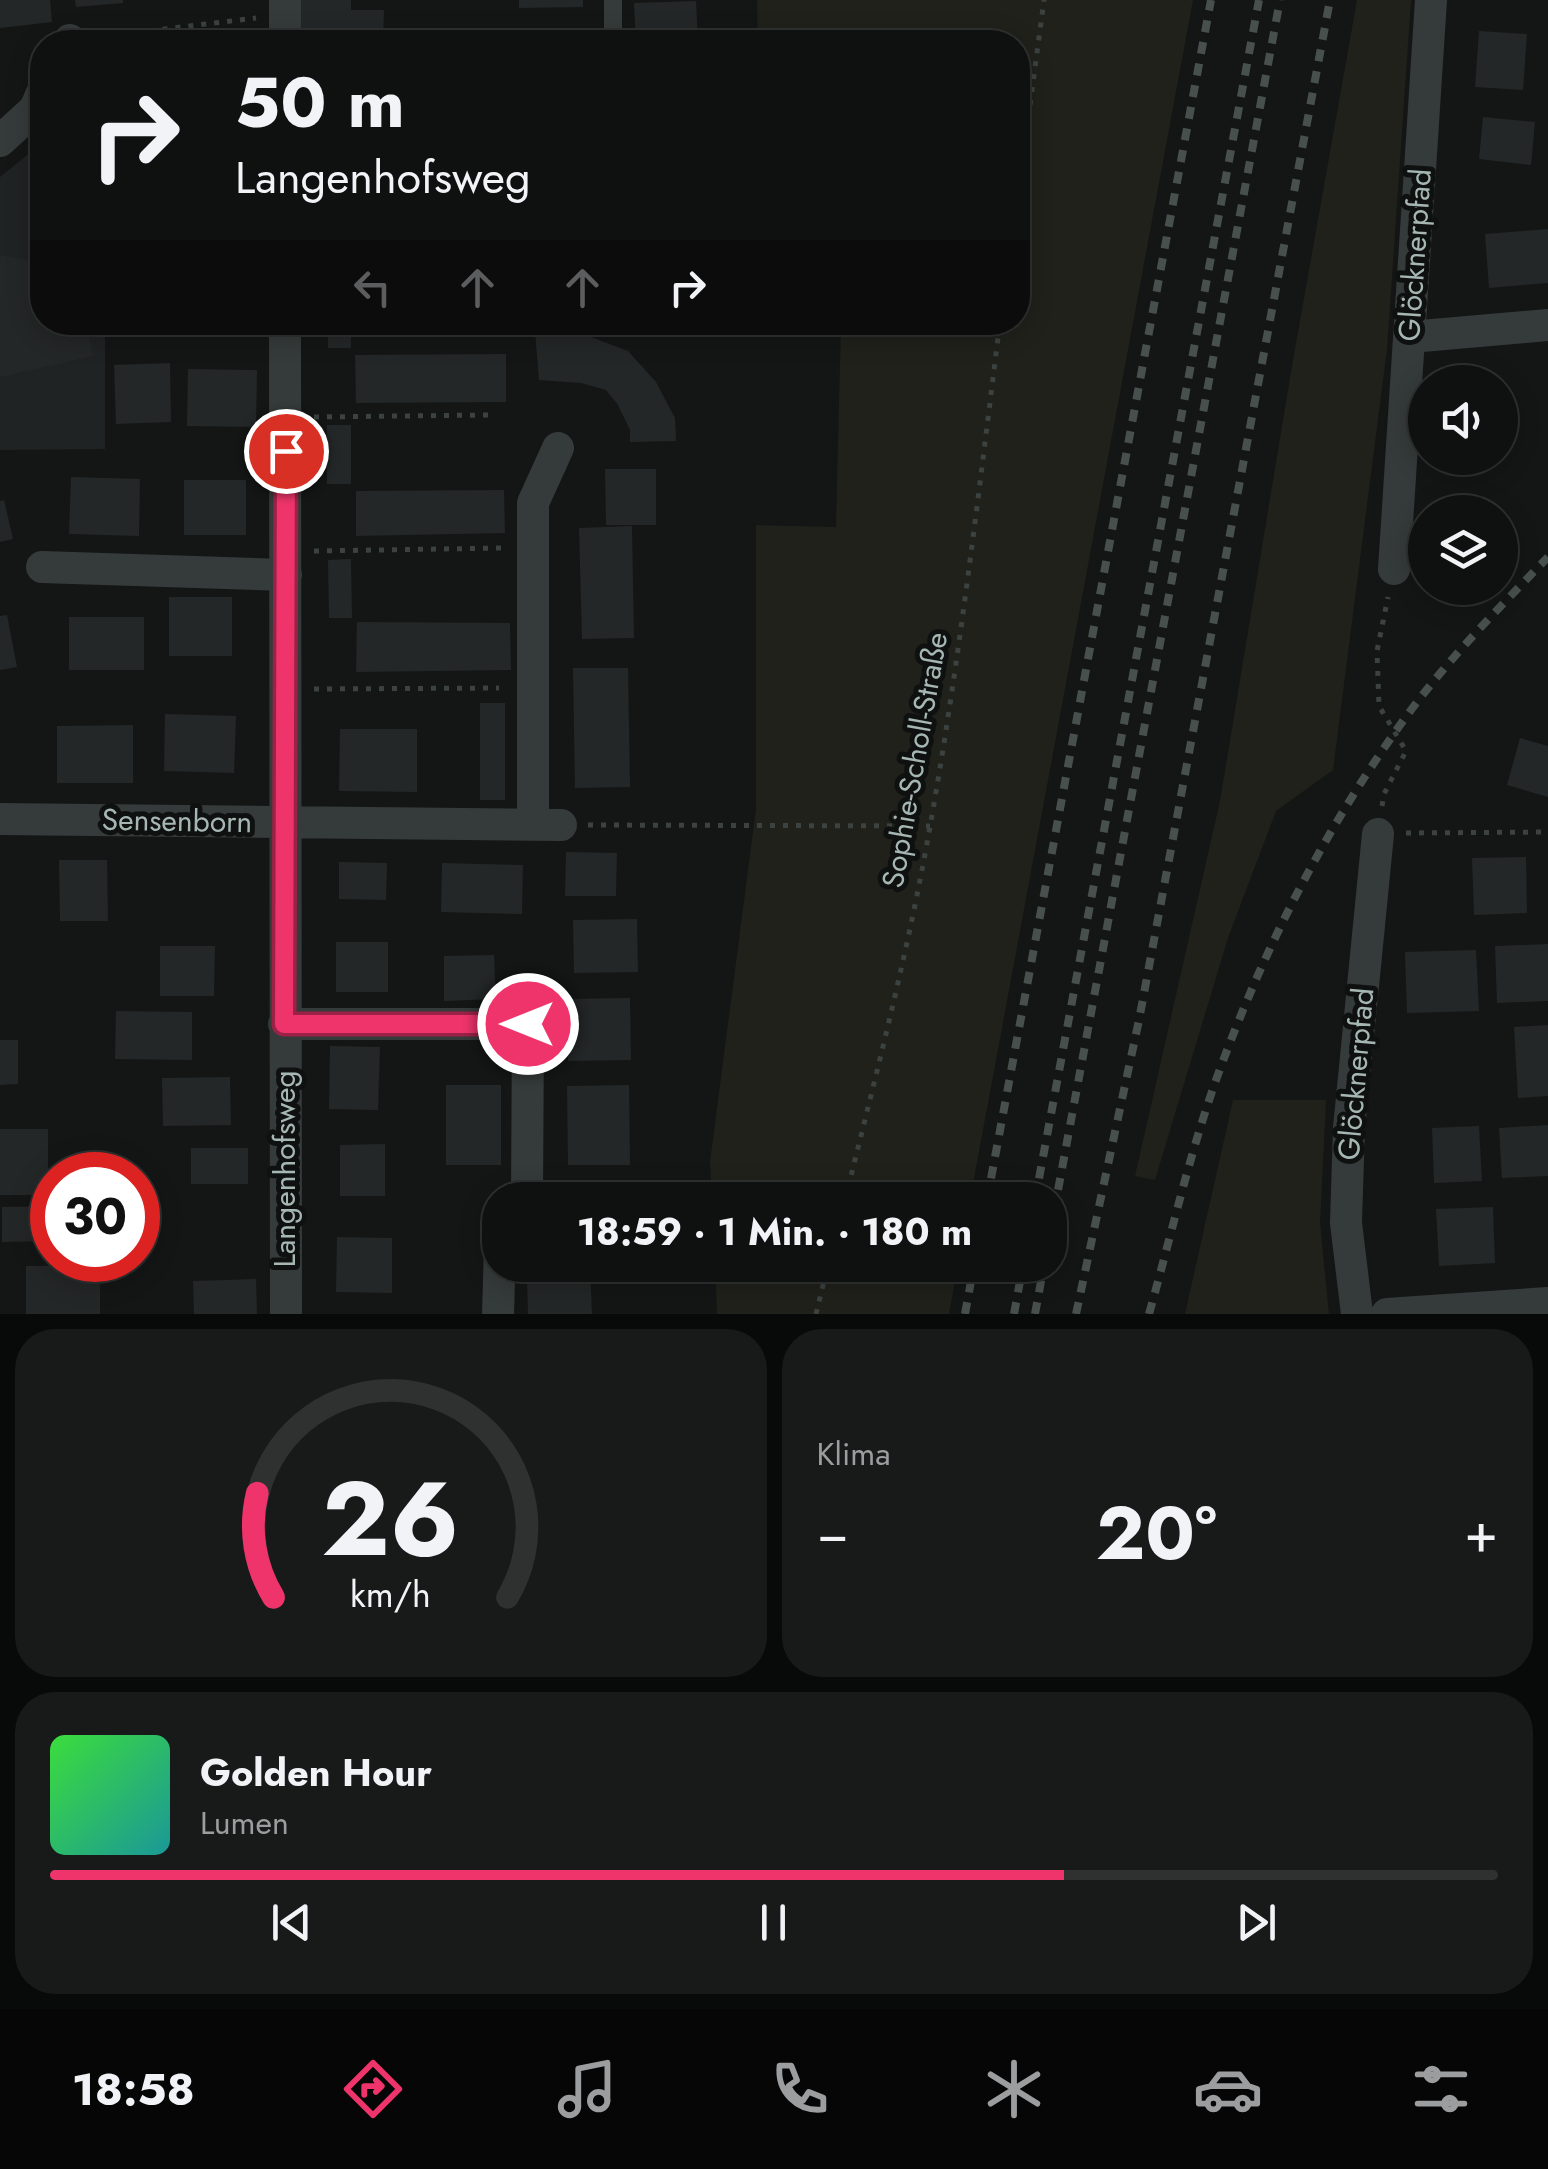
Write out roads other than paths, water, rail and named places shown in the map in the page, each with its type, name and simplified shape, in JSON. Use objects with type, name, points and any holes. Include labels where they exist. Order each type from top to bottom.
[{"type":"street","name":"Glöcknerpfad","points":[[1394,569],[1431,0]]},
{"type":"street","points":[[0,141],[30,112]]},
{"type":"street","points":[[1410,337],[1548,325]]},
{"type":"street","name":"Langenhofsweg","points":[[286,335],[286,1314]]},
{"type":"street","name":"Sensenborn","points":[[0,818],[547,824],[533,502],[558,448]]},
{"type":"street","points":[[42,567],[286,563]]},
{"type":"street","name":"Glöcknerpfad","points":[[1357,1314],[1346,1222],[1349,1128],[1378,834]]},
{"type":"street","points":[[284,1024],[528,1024],[527,1182]]},
{"type":"street","points":[[498,1314],[499,1282]]},
{"type":"street","points":[[1387,1314],[1548,1303]]},
{"type":"lane","points":[[613,0],[613,30]]},
{"type":"railway","points":[[990,1182],[1211,0]]},
{"type":"railway","points":[[1038,1182],[1259,0]]},
{"type":"railway","points":[[1060,1182],[1280,0]]},
{"type":"railway","points":[[1076,1314],[1139,1020],[1330,0]]},
{"type":"railway","points":[[1149,1314],[1216,1080],[1255,982],[1300,888],[1352,797],[1411,710],[1460,650],[1548,557]]},
{"type":"railway","points":[[965,1314],[971,1282]]},
{"type":"railway","points":[[1014,1314],[1020,1282]]},
{"type":"railway","points":[[1035,1314],[1041,1282]]}]
